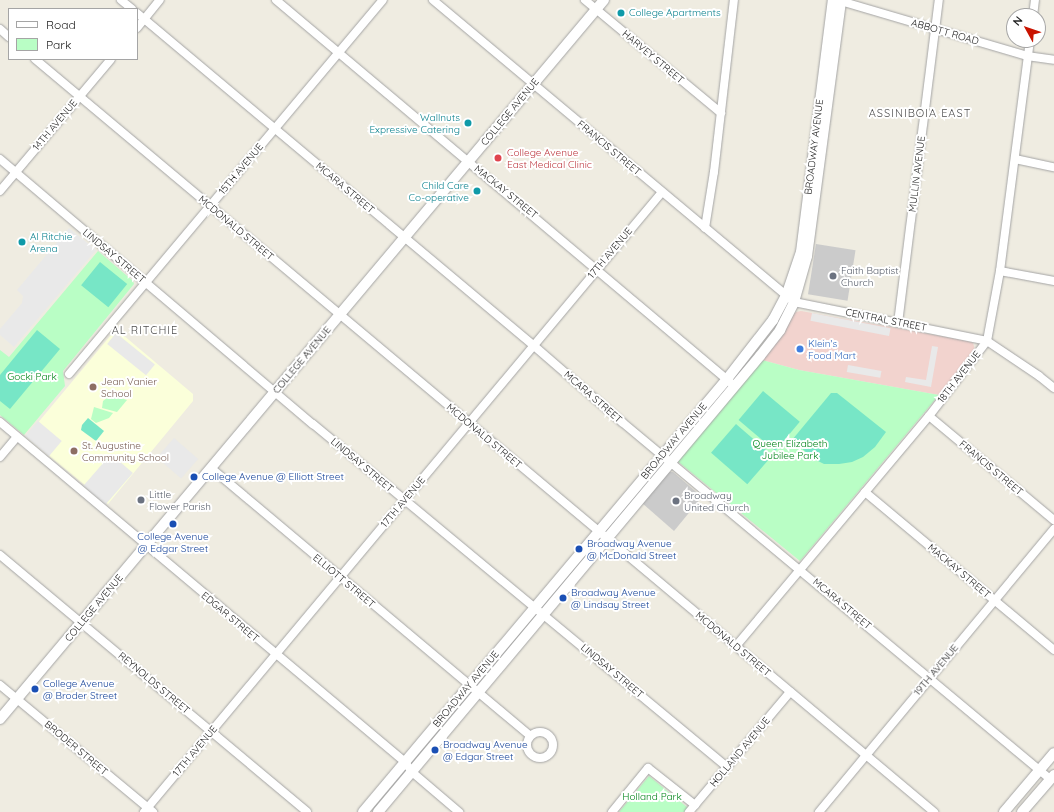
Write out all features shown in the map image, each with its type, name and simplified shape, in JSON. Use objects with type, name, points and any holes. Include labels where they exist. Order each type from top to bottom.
[{"type":"street","points":[[121,0],[131,8]]},
{"type":"street","points":[[138,27],[160,0]]},
{"type":"street","name":"MACKAY STREET","points":[[276,0],[468,162],[598,269],[735,386]]},
{"type":"street","name":"15TH AVENUE","points":[[68,374],[383,0]]},
{"type":"street","name":"FRANCIS STREET","points":[[433,0],[786,296]]},
{"type":"street","name":"HARVEY STREET","points":[[585,0],[721,113]]},
{"type":"street","name":"COLLEGE AVENUE","points":[[0,719],[604,0]]},
{"type":"street","points":[[705,228],[721,113],[734,0]]},
{"type":"street","name":"ABBOTT ROAD","points":[[838,0],[1027,56],[1054,60]]},
{"type":"street","name":"BROADWAY AVENUE","points":[[363,812],[726,379],[773,320],[786,296],[800,252],[838,0]]},
{"type":"street","name":"BROADWAY AVENUE","points":[[378,812],[608,539],[780,330],[794,302],[808,256],[838,0]]},
{"type":"street","name":"MULLIN AVENUE","points":[[898,323],[939,0]]},
{"type":"street","name":"MCARA STREET","points":[[138,14],[405,237],[671,463],[1040,770],[1052,777]]},
{"type":"street","points":[[0,29],[8,36]]},
{"type":"street","name":"18TH AVENUE","points":[[736,646],[929,416],[987,341],[1000,270],[1028,48]]},
{"type":"street","name":"MCDONALD STREET","points":[[36,60],[934,812]]},
{"type":"street","name":"14TH AVENUE","points":[[0,191],[110,60]]},
{"type":"street","name":"LINDSAY STREET","points":[[0,159],[404,500],[727,767]]},
{"type":"street","points":[[1015,159],[1054,167]]},
{"type":"street","name":"17TH AVENUE","points":[[148,810],[211,731],[662,192]]},
{"type":"street","points":[[1000,270],[1054,281]]},
{"type":"street","name":"CENTRAL STREET","points":[[786,296],[794,302],[987,341]]},
{"type":"street","points":[[987,341],[1039,376],[1054,388]]},
{"type":"street","name":"FRANCIS STREET","points":[[929,416],[1054,520]]},
{"type":"street","name":"EDGAR STREET","points":[[0,422],[404,762],[412,772],[459,812]]},
{"type":"street","points":[[0,457],[17,437]]},
{"type":"street","name":"ELLIOTT STREET","points":[[211,468],[530,736]]},
{"type":"street","name":"MACKAY STREET","points":[[865,492],[1054,650]]},
{"type":"street","name":"19TH AVENUE","points":[[819,812],[1054,529]]},
{"type":"street","name":"REYNOLDS STREET","points":[[0,555],[307,812]]},
{"type":"street","name":"BRODER STREET","points":[[0,685],[148,810]]},
{"type":"street","name":"HOLLAND AVENUE","points":[[692,809],[790,692]]},
{"type":"street","points":[[1004,812],[1054,753]]},
{"type":"street","points":[[612,812],[648,768],[692,809]]},
{"type":"street","points":[[1022,812],[1052,777]]},
{"type":"shaded area","points":[[69,228],[96,250],[14,347],[0,335],[0,329],[22,303],[23,296],[17,290]]},
{"type":"shaded area","name":"Faith Baptist Church","points":[[816,244],[856,250],[848,301],[808,294]]},
{"type":"shaded area","points":[[801,311],[968,341],[973,343],[975,350],[939,395],[799,370],[762,360],[791,316],[796,312]]},
{"type":"shaded area","points":[[812,313],[891,328],[889,336],[810,321]]},
{"type":"shaded area","points":[[116,329],[193,394],[193,401],[108,504],[26,437]]},
{"type":"shaded area","points":[[116,333],[155,364],[146,375],[107,344]]},
{"type":"shaded area","points":[[932,346],[938,347],[931,387],[905,382],[906,377],[926,380]]},
{"type":"shaded area","points":[[848,365],[881,371],[880,378],[847,372]]},
{"type":"shaded area","points":[[38,421],[62,441],[49,456],[25,436]]},
{"type":"shaded area","points":[[174,438],[198,459],[181,479],[157,458]]},
{"type":"shaded area","points":[[111,454],[133,473],[105,505],[83,486]]},
{"type":"shaded area","points":[[669,472],[673,472],[702,497],[674,531],[642,503]]},
{"type":"green space","name":"Gocki Park","points":[[98,251],[133,281],[134,284],[63,371],[65,386],[24,435],[0,415],[0,350],[9,357]]},
{"type":"green space","points":[[100,262],[127,284],[108,307],[81,285]]},
{"type":"green space","points":[[37,330],[60,349],[10,409],[0,401],[0,375]]},
{"type":"green space","name":"Queen Elizabeth Jubilee Park","points":[[762,360],[799,370],[939,395],[800,561],[676,460]]},
{"type":"green space","points":[[763,391],[800,422],[775,451],[739,420]]},
{"type":"green space","points":[[831,393],[837,393],[886,432],[875,447],[863,457],[852,462],[824,464],[814,459],[792,440]]},
{"type":"green space","points":[[111,395],[127,400],[117,412],[102,408],[103,401]]},
{"type":"green space","points":[[94,407],[113,413],[109,418],[96,423],[91,419]]},
{"type":"green space","points":[[88,418],[104,431],[96,441],[81,430],[82,425]]},
{"type":"green space","points":[[736,424],[772,455],[747,484],[711,453]]},
{"type":"green space","name":"Holland Park","points":[[649,776],[688,808],[684,812],[619,812]]},
{"type":"place","name":"College Apartments","points":[[621,13]]},
{"type":"place","name":"Wallnuts Expressive Catering","points":[[468,123]]},
{"type":"place","name":"College Avenue East Medical Clinic","points":[[498,158]]},
{"type":"place","name":"Child Care Co-operative","points":[[477,191]]},
{"type":"place","name":"Al Ritchie Arena","points":[[22,242]]},
{"type":"place","name":"Faith Baptist Church","points":[[833,276]]},
{"type":"place","name":"Klein's Food Mart","points":[[800,349]]},
{"type":"place","name":"Jean Vanier School","points":[[93,387]]},
{"type":"place","name":"St. Augustine Community School","points":[[74,451]]},
{"type":"place","name":"College Avenue @ Elliott Street","points":[[194,477]]},
{"type":"place","name":"Little Flower Parish","points":[[141,500]]},
{"type":"place","name":"Broadway United Church","points":[[676,501]]},
{"type":"place","name":"College Avenue @ Edgar Street","points":[[173,524]]},
{"type":"place","name":"Broadway Avenue @ McDonald Street","points":[[579,549]]},
{"type":"place","name":"Broadway Avenue @ Lindsay Street","points":[[563,598]]},
{"type":"place","name":"College Avenue @ Broder Street","points":[[35,689]]},
{"type":"place","name":"Broadway Avenue @ Edgar Street","points":[[435,750]]},
{"type":"district","name":"ASSINIBOIA EAST","points":[[920,113]]},
{"type":"district","name":"AL RITCHIE","points":[[145,330]]}]
